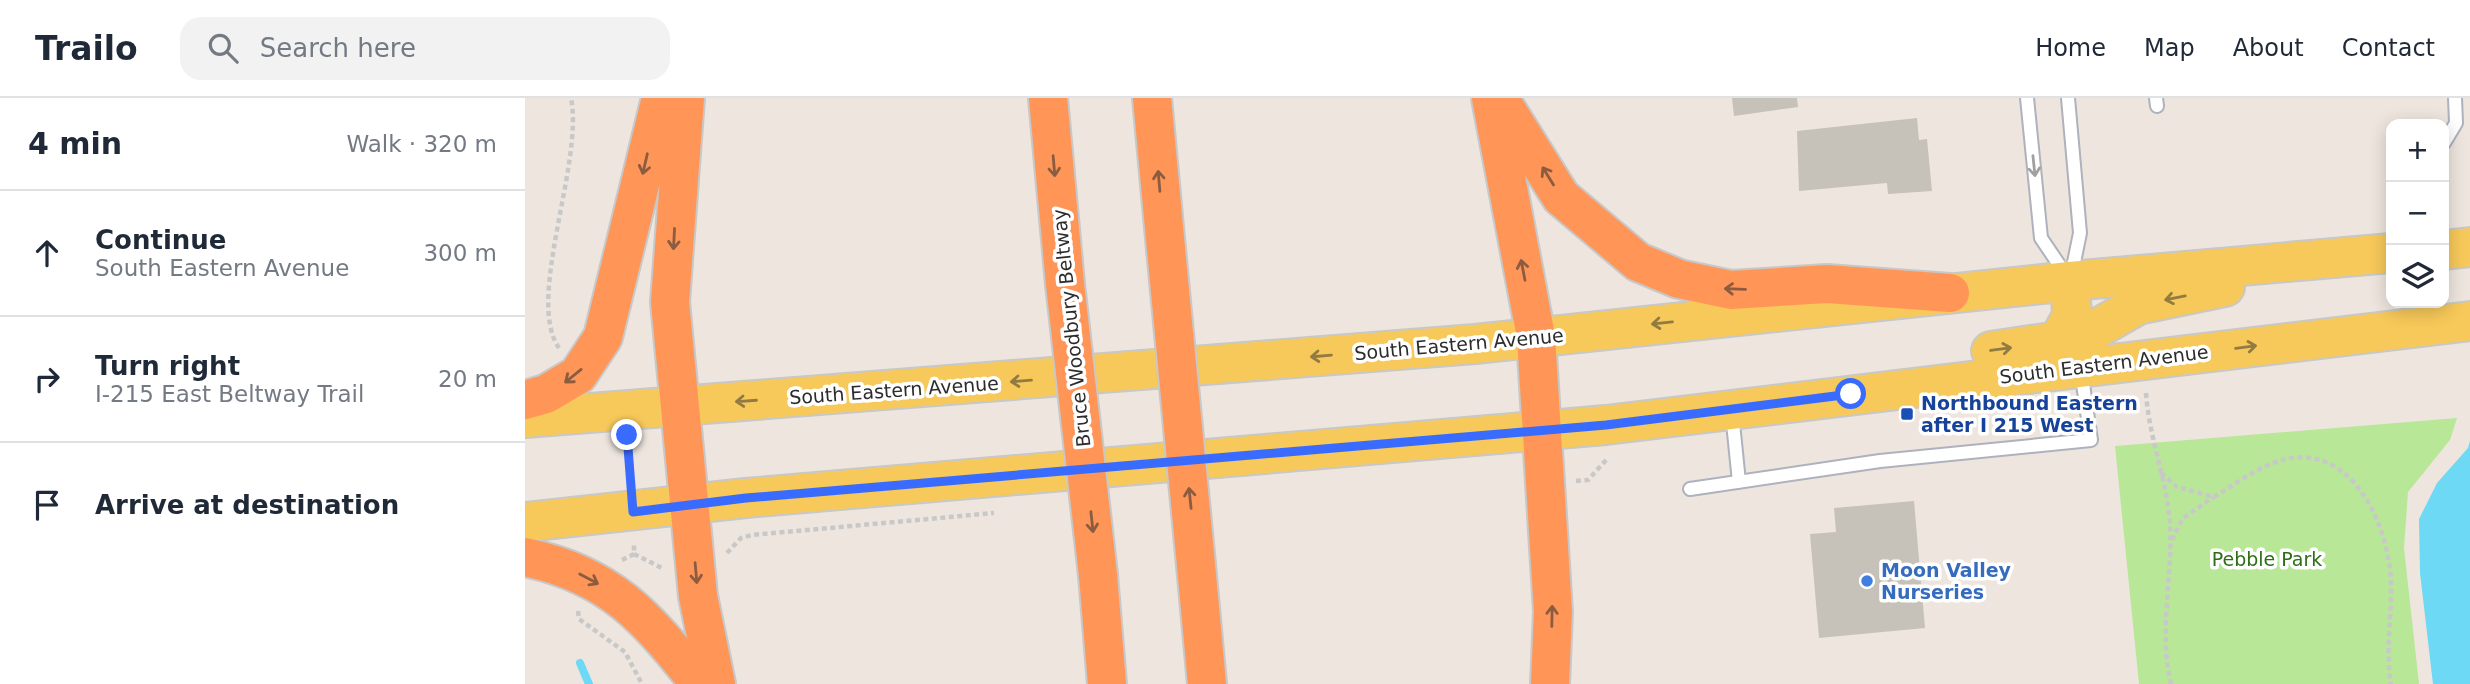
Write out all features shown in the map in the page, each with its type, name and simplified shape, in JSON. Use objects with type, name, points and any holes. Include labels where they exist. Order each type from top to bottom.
[{"type":"highway","points":[[525,400],[545,394],[578,375],[603,337],[661,98]]},
{"type":"highway","points":[[685,98],[670,303],[698,596],[716,684]]},
{"type":"highway","name":"Bruce Woodbury Beltway","points":[[1048,98],[1107,684]]},
{"type":"highway","points":[[1152,98],[1207,684]]},
{"type":"highway","points":[[1491,98],[1536,337],[1553,612],[1550,684]]},
{"type":"highway","points":[[1499,98],[1561,197],[1637,262],[1679,279],[1731,290],[1827,284],[1950,293]]},
{"type":"highway","points":[[525,557],[560,564],[632,604],[700,684]]},
{"type":"main road","points":[[2449,249],[2470,247]]},
{"type":"main road","name":"South Eastern Avenue","points":[[525,418],[950,387],[1536,337],[2070,281],[2386,253]]},
{"type":"main road","points":[[2081,366],[2089,333],[2129,309],[2210,292],[2311,259]]},
{"type":"main road","points":[[1851,394],[1856,377],[1879,367],[2059,341],[2072,316],[2070,281]]},
{"type":"main road","name":"South Eastern Avenue","points":[[525,522],[689,505],[1543,430],[2470,321]]},
{"type":"lane","points":[[2027,98],[2041,238],[2070,281]]},
{"type":"lane","points":[[2068,98],[2080,233],[2070,281]]},
{"type":"lane","points":[[2449,134],[2456,123],[2455,98]]},
{"type":"lane","points":[[1690,489],[1880,461],[2091,440],[2081,366]]},
{"type":"lane","points":[[1732,409],[1739,482]]},
{"type":"path","points":[[571,98],[573,137],[545,304],[550,337],[558,348],[593,352]]},
{"type":"path","points":[[625,410],[635,554],[603,568],[578,608],[579,619],[625,652],[642,684]]},
{"type":"path","points":[[2171,545],[2182,519],[2214,497],[2279,461],[2302,457],[2321,459],[2340,468],[2358,485],[2375,513],[2388,554],[2391,684]]},
{"type":"path","points":[[2161,472],[2177,487],[2214,497]]},
{"type":"green space","name":"Pebble Park","points":[[2457,418],[2450,440],[2408,492],[2404,548],[2419,684],[2139,684],[2115,446]]},
{"type":"water","points":[[2470,441],[2470,684],[2433,684],[2420,573],[2419,519],[2437,483],[2468,448]]},
{"type":"building","points":[[1732,98],[1797,98],[1798,107],[1734,116]]},
{"type":"building","points":[[1917,118],[1919,140],[1927,139],[1932,191],[1888,194],[1887,183],[1799,191],[1797,131]]},
{"type":"building","name":"Moon Valley Nurseries","points":[[1914,501],[1925,628],[1819,638],[1810,534],[1836,532],[1834,508]]},
{"type":"waterway","points":[[580,663],[589,684]]},
{"type":"place","name":"Northbound Eastern after I 215 West","points":[[1907,414]]},
{"type":"place","name":"Moon Valley Nurseries","points":[[1867,581]]},
{"type":"route","points":[[627,435],[633,512],[746,498],[1606,425],[1851,394]]}]
